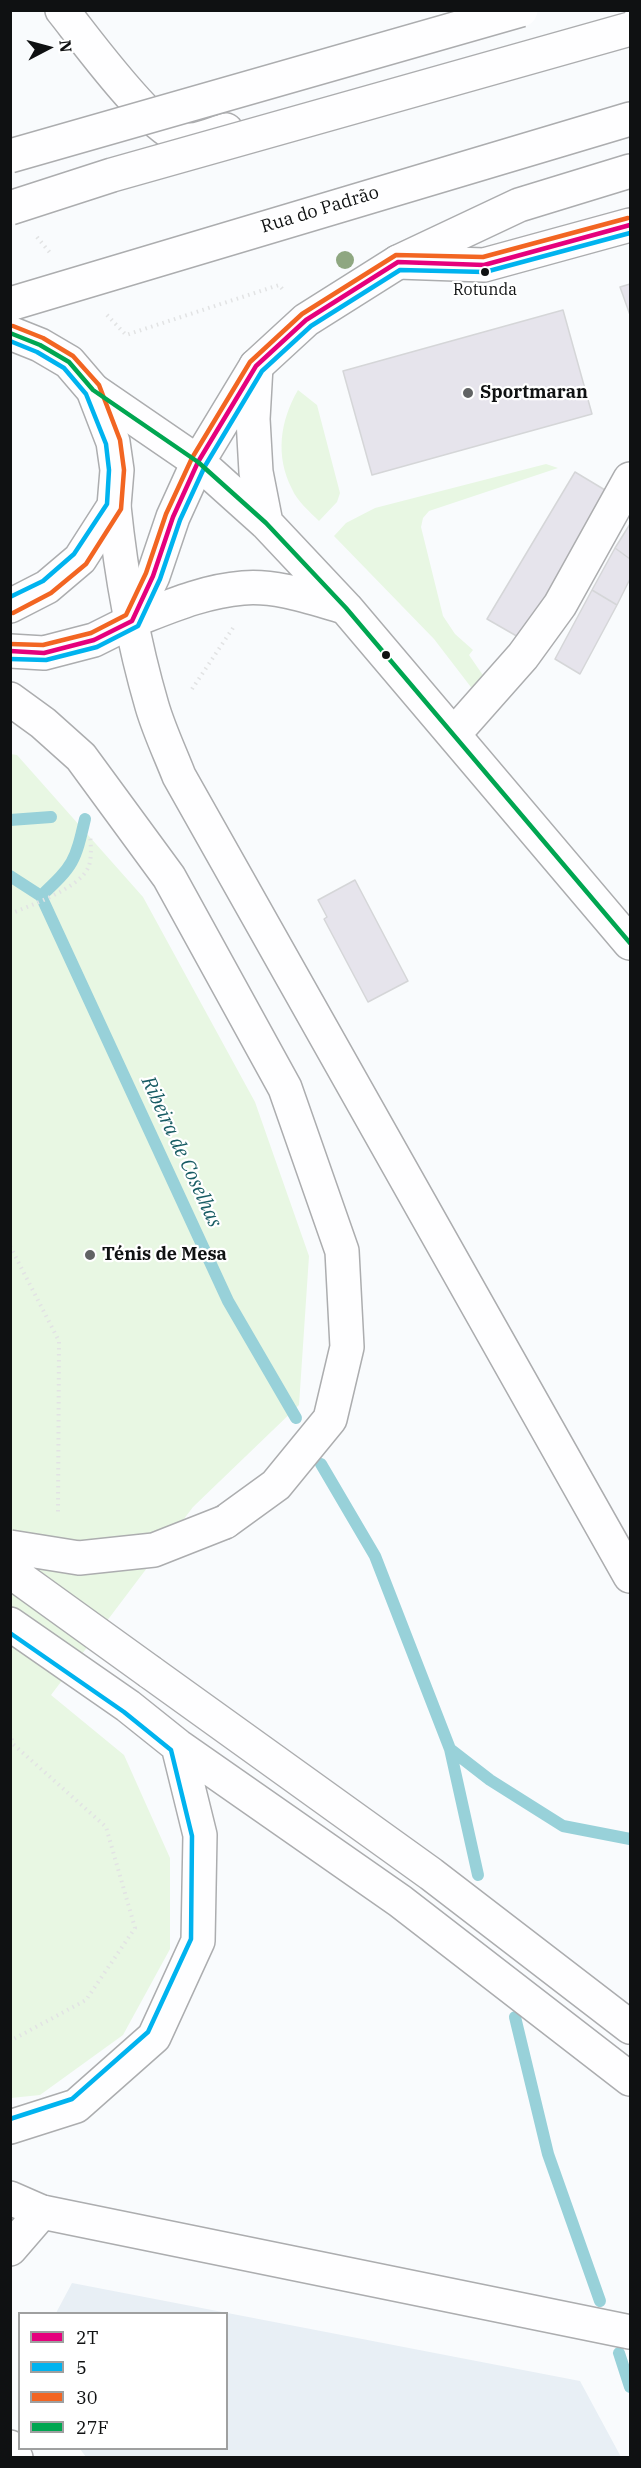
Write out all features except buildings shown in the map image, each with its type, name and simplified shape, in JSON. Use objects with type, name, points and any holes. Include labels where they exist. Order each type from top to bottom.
[{"type":"main road","points":[[62,10],[118,82],[171,135],[190,140],[630,18]]},
{"type":"main road","points":[[10,156],[521,10]]},
{"type":"main road","points":[[10,208],[123,172],[630,29]]},
{"type":"main road","name":"Rua do Padrão","points":[[10,304],[630,118]]},
{"type":"main road","points":[[132,621],[153,576],[174,517],[198,462],[256,366],[306,320],[398,262],[519,205],[630,171]]},
{"type":"main road","points":[[398,262],[484,265],[630,225]]},
{"type":"main road","points":[[10,333],[40,345],[69,362],[93,390],[198,462],[266,523],[346,608],[630,942]]},
{"type":"main road","points":[[256,366],[253,419],[256,472],[266,523]]},
{"type":"main road","points":[[93,390],[113,442],[117,470],[114,506],[120,566],[132,621],[152,708],[179,776],[630,1575]]},
{"type":"main road","points":[[454,734],[523,656],[560,604],[630,479]]},
{"type":"main road","points":[[10,606],[47,587],[80,559],[114,506]]},
{"type":"main road","points":[[10,651],[44,653],[94,640],[132,621],[190,598],[244,588],[295,592],[346,608]]},
{"type":"main road","points":[[10,699],[43,723],[81,757],[169,877],[285,1088],[342,1251],[347,1347],[330,1419],[276,1485],[225,1522],[154,1550],[79,1558],[10,1547]]},
{"type":"main road","points":[[10,720],[43,723]]},
{"type":"main road","points":[[10,1571],[431,1874],[630,2027]]},
{"type":"main road","points":[[10,1624],[128,1706],[178,1746],[400,1901],[630,2079]]},
{"type":"main road","points":[[10,2127],[76,2106],[154,2037],[198,1941],[200,1835],[178,1746]]},
{"type":"main road","points":[[10,2198],[42,2212],[630,2332]]},
{"type":"main road","points":[[10,2249],[42,2212]]},
{"type":"main road","points":[[10,2447],[16,2457]]},
{"type":"path","points":[[192,689],[238,621]]},
{"type":"path","points":[[10,914],[62,890],[74,883],[88,869],[91,846],[90,830]]},
{"type":"path","points":[[10,1246],[59,1341],[58,1526]]},
{"type":"path","points":[[10,1733],[13,1744],[106,1827],[135,1928],[86,2001],[10,2041]]},
{"type":"shaded area","points":[[72,2283],[222,2312],[57,2312]]},
{"type":"shaded area","points":[[228,2313],[580,2381],[621,2457],[86,2457],[81,2450],[228,2450]]},
{"type":"green space","points":[[298,390],[317,405],[340,493],[337,502],[319,521],[294,493],[283,464],[284,426]]},
{"type":"green space","points":[[546,464],[558,468],[429,511],[423,518],[421,527],[443,616],[455,634],[473,650],[469,655],[489,684],[477,695],[434,639],[334,536],[346,523],[375,508]]},
{"type":"green space","points":[[10,754],[17,755],[143,897],[255,1102],[309,1256],[299,1405],[193,1507],[51,1695],[124,1755],[170,1858],[170,1949],[123,2035],[40,2095],[11,2098]]},
{"type":"waterway","points":[[10,820],[51,817]]},
{"type":"waterway","points":[[10,876],[41,896],[72,862],[85,819]]},
{"type":"waterway","name":"Ribeira de Coselhas","points":[[41,896],[228,1301],[296,1418]]},
{"type":"waterway","points":[[321,1464],[375,1556],[450,1749],[490,1780],[563,1826],[630,1839]]},
{"type":"waterway","points":[[450,1749],[478,1875]]},
{"type":"waterway","points":[[515,2017],[548,2154],[600,2301]]},
{"type":"waterway","name":"Ribeira de Coselhas","points":[[619,2353],[630,2387]]},
{"type":"transit line","name":"30","points":[[10,644],[43,645],[91,633],[126,615],[146,573],[166,514],[192,458],[250,362],[302,314],[396,255],[483,257],[628,218]]},
{"type":"transit line","name":"2T","points":[[10,651],[44,653],[94,640],[132,621],[153,576],[173,517],[198,462],[256,366],[306,320],[398,262],[484,265],[630,225]]},
{"type":"transit line","name":"5","points":[[10,659],[46,660],[97,647],[138,626],[160,579],[180,520],[205,466],[262,371],[311,326],[400,270],[485,272],[630,233]]},
{"type":"transit line","name":"30","points":[[13,326],[43,338],[73,356],[99,385],[120,440],[124,470],[121,509],[86,564],[51,593],[13,613]]},
{"type":"transit line","name":"27F","points":[[10,333],[40,345],[69,362],[93,390],[198,462],[266,523],[346,608],[630,943]]},
{"type":"transit line","name":"5","points":[[10,341],[37,352],[64,368],[86,394],[106,444],[109,470],[107,504],[74,554],[43,581],[10,597]]},
{"type":"transit line","name":"5","points":[[10,1633],[124,1712],[171,1750],[192,1836],[191,1939],[148,2032],[72,2099],[10,2119]]},
{"type":"place","name":"Rotunda","points":[[485,272]]},
{"type":"place","name":"Sportmaran","points":[[468,393]]},
{"type":"place","name":"Ténis de Mesa","points":[[90,1255]]}]
